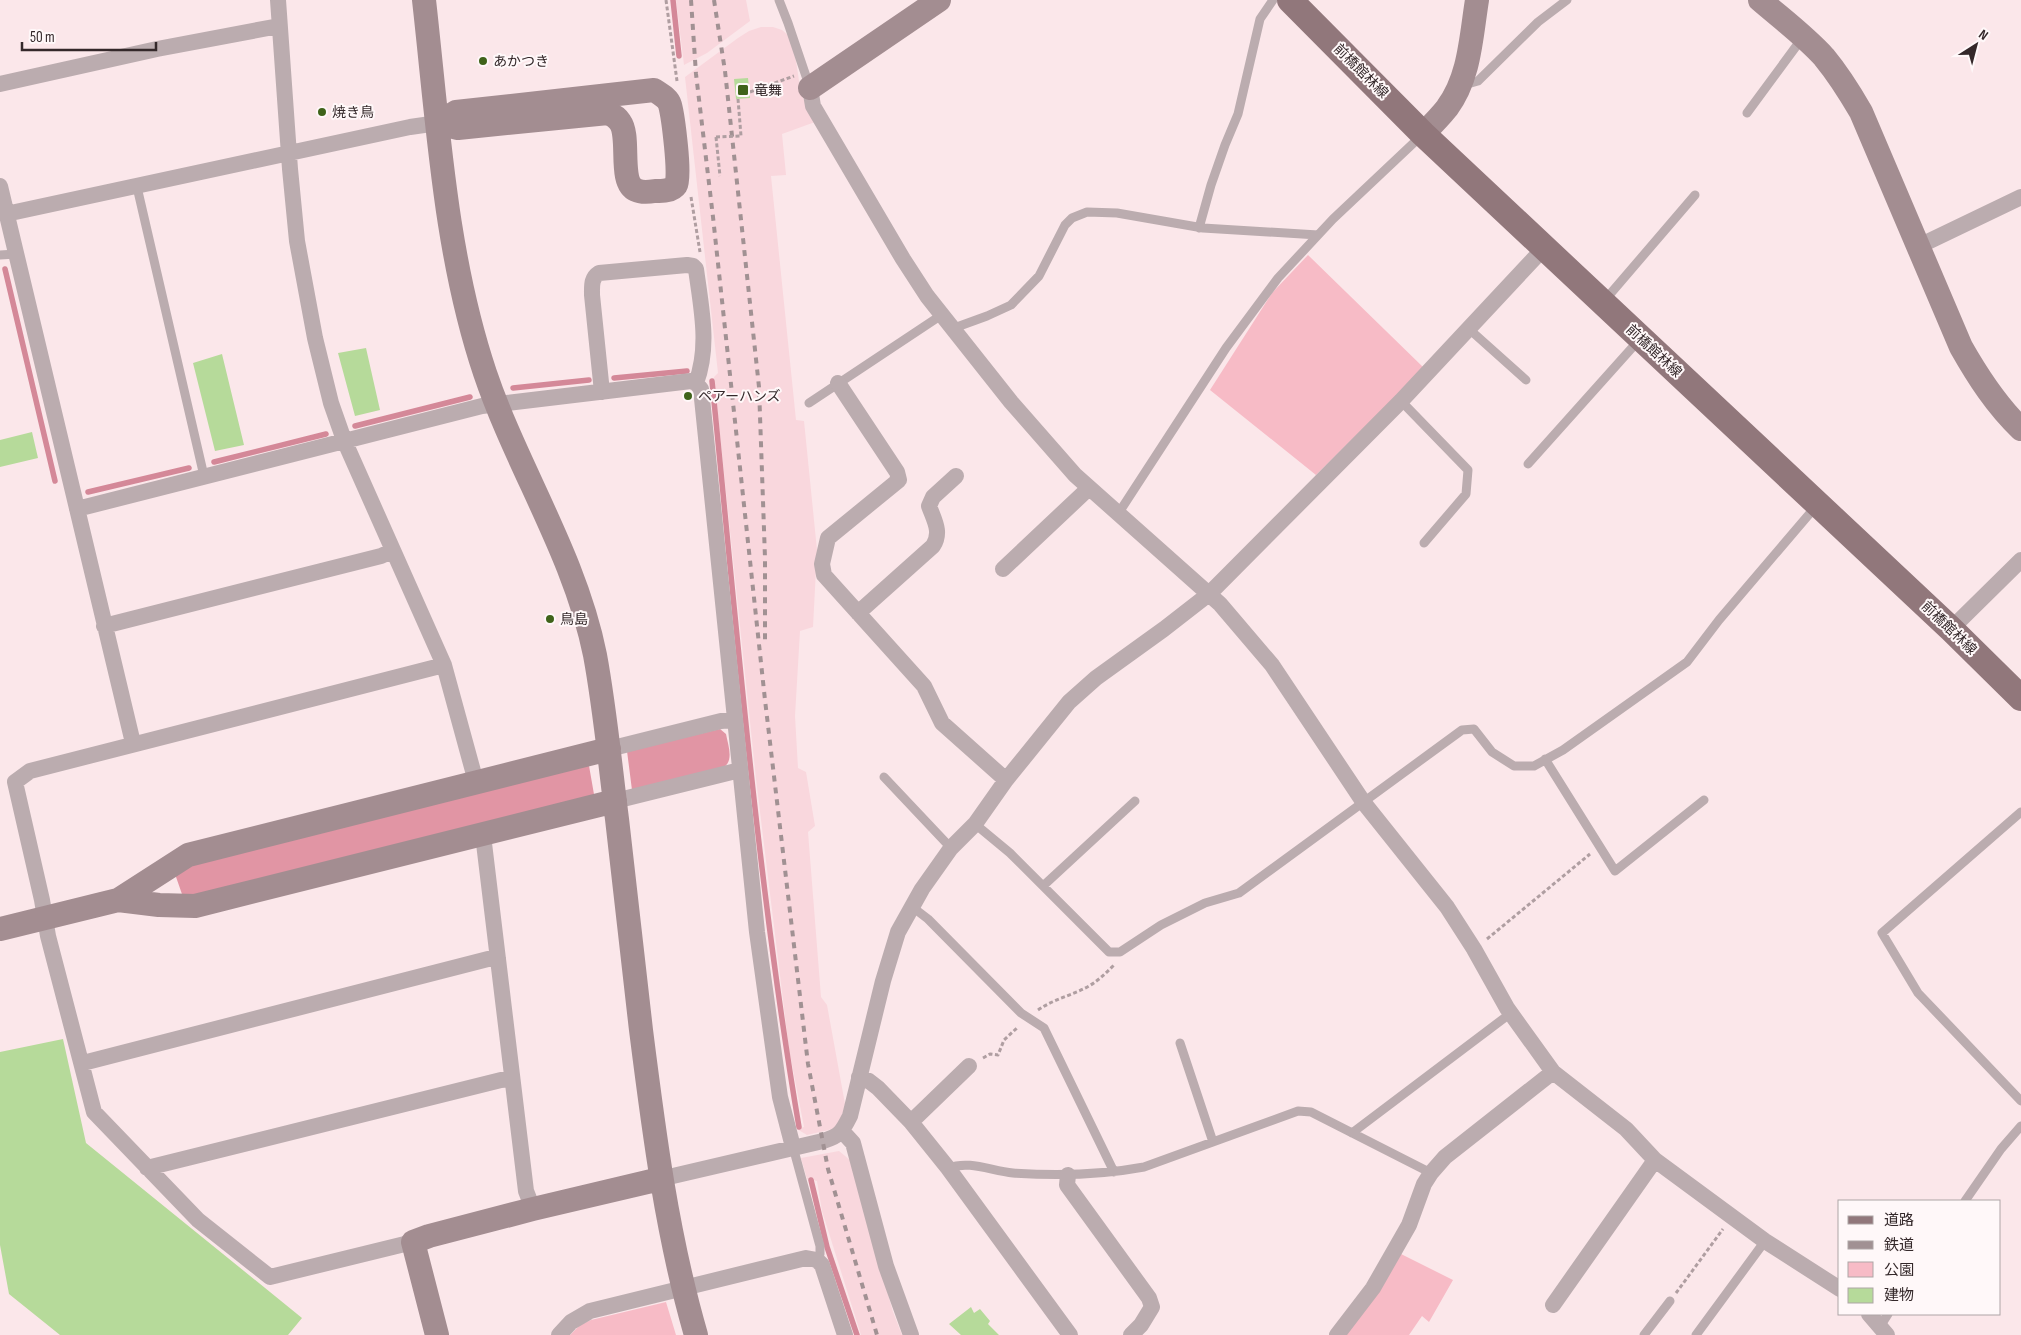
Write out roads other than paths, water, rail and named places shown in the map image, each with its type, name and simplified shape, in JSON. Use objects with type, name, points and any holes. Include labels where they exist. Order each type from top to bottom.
[{"type":"main road","name":"前橋館林線","points":[[1290,0],[1423,134],[1951,629],[2021,698]]},
{"type":"street","points":[[278,0],[297,241],[315,338],[331,403],[344,440],[444,666],[476,782]]},
{"type":"street","points":[[424,0],[457,269],[476,345],[496,404],[550,523],[576,590],[594,652],[609,749],[660,1179],[682,1288],[696,1335]]},
{"type":"street","points":[[939,0],[807,81],[814,106],[893,242],[927,296],[1011,402],[1075,475],[1209,594],[1272,665],[1364,803],[1447,907],[1511,1013],[1553,1072],[1626,1129],[1655,1160],[1766,1241],[1838,1288]]},
{"type":"street","points":[[1423,134],[1447,108],[1460,86],[1468,58],[1476,0]]},
{"type":"street","points":[[1760,0],[1824,58],[1861,112],[1961,347],[2003,412],[2021,429]]},
{"type":"street","points":[[0,84],[157,49],[280,26]]},
{"type":"street","points":[[6,214],[410,127],[438,123],[458,128],[608,112],[621,123],[626,141],[627,176],[634,190],[659,191],[672,189],[677,184],[679,172],[670,104],[662,94],[654,90],[456,112],[438,123]]},
{"type":"street","points":[[0,186],[6,214],[8,255],[77,509],[133,743]]},
{"type":"street","points":[[1918,247],[2021,197]]},
{"type":"street","points":[[444,666],[133,743],[30,771],[15,782],[42,900],[48,936],[94,1112],[198,1220],[270,1277],[413,1242],[429,1236],[532,1209],[835,1137],[842,1131],[850,1116],[898,932],[911,906],[951,848],[975,824],[1006,780],[1069,702],[1096,678],[1209,594],[1401,401],[1544,248]]},
{"type":"street","points":[[602,392],[592,295],[594,276],[599,273],[687,264],[696,269],[705,337],[701,370],[696,383]]},
{"type":"street","points":[[77,509],[344,440],[496,404],[691,382],[696,383],[701,389],[757,932],[780,1098],[793,1147]]},
{"type":"street","points":[[838,384],[897,472],[899,480],[828,538],[822,564],[824,575],[924,686],[942,722],[1006,780]]},
{"type":"street","points":[[858,613],[933,546],[938,539],[938,531],[929,506],[934,497],[956,476]]},
{"type":"street","points":[[1003,570],[1089,488]]},
{"type":"street","points":[[104,626],[381,556],[392,551]]},
{"type":"street","points":[[1951,629],[2021,560]]},
{"type":"street","points":[[0,929],[118,900],[188,855],[721,721],[734,720]]},
{"type":"street","points":[[118,900],[159,905],[194,906],[740,770]]},
{"type":"street","points":[[483,835],[526,1191],[532,1209]]},
{"type":"street","points":[[83,1064],[488,959],[498,958]]},
{"type":"street","points":[[911,1122],[969,1066]]},
{"type":"street","points":[[1337,1335],[1373,1288],[1409,1224],[1424,1184],[1431,1173],[1445,1157],[1553,1072]]},
{"type":"street","points":[[860,1077],[878,1088],[911,1122],[948,1168],[1070,1335]]},
{"type":"street","points":[[147,1168],[512,1078]]},
{"type":"street","points":[[842,1131],[853,1143],[886,1266],[911,1335]]},
{"type":"street","points":[[1553,1305],[1655,1160]]},
{"type":"street","points":[[1068,1175],[1067,1185],[1149,1298],[1152,1307],[1141,1325],[1131,1335]]},
{"type":"street","points":[[413,1242],[437,1335]]},
{"type":"street","points":[[558,1335],[571,1322],[590,1310],[806,1258],[817,1260],[822,1265],[845,1335]]},
{"type":"lane","points":[[778,0],[788,23],[807,81]]},
{"type":"lane","points":[[1199,228],[1211,185],[1242,99],[1260,19],[1273,0]]},
{"type":"lane","points":[[1460,86],[1478,81],[1538,22],[1567,0]]},
{"type":"lane","points":[[1747,113],[1803,37]]},
{"type":"lane","points":[[1118,514],[1226,348],[1278,278],[1318,235],[1423,134]]},
{"type":"lane","points":[[137,187],[204,476]]},
{"type":"lane","points":[[1603,302],[1696,195]]},
{"type":"lane","points":[[954,328],[988,316],[1011,305],[1039,276],[1065,225],[1072,218],[1086,212],[1117,213],[1199,228],[1318,235]]},
{"type":"lane","points":[[808,403],[943,314]]},
{"type":"lane","points":[[1469,329],[1526,380]]},
{"type":"lane","points":[[1528,464],[1640,338]]},
{"type":"lane","points":[[1401,401],[1468,470],[1466,494],[1424,544]]},
{"type":"lane","points":[[975,824],[1010,853],[1109,952],[1120,952],[1161,925],[1205,903],[1239,894],[1462,730],[1474,729],[1492,752],[1514,766],[1534,766],[1563,750],[1686,662],[1719,620],[1817,505]]},
{"type":"lane","points":[[1545,760],[1615,871],[1704,800]]},
{"type":"lane","points":[[884,777],[951,848]]},
{"type":"lane","points":[[1043,886],[1134,801]]},
{"type":"lane","points":[[2021,812],[1882,933],[1918,993],[2021,1101]]},
{"type":"lane","points":[[911,906],[928,919],[1021,1013],[1044,1028],[1114,1172]]},
{"type":"lane","points":[[1352,1133],[1511,1013]]},
{"type":"lane","points":[[1180,1043],[1213,1142]]},
{"type":"lane","points":[[948,1168],[956,1165],[970,1165],[1011,1172],[1068,1175],[1114,1172],[1144,1167],[1298,1111],[1311,1112],[1431,1173]]},
{"type":"lane","points":[[1966,1200],[2001,1149],[2021,1126]]},
{"type":"lane","points":[[793,1147],[820,1246],[820,1254],[817,1260]]},
{"type":"lane","points":[[1696,1335],[1766,1241]]},
{"type":"lane","points":[[1644,1335],[1670,1301]]},
{"type":"waterway","points":[[673,0],[679,56]]},
{"type":"waterway","points":[[5,269],[55,481]]},
{"type":"waterway","points":[[614,378],[687,371]]},
{"type":"waterway","points":[[513,388],[589,380]]},
{"type":"waterway","points":[[712,381],[749,755],[771,941],[799,1127]]},
{"type":"waterway","points":[[355,426],[470,397]]},
{"type":"waterway","points":[[214,462],[326,434]]},
{"type":"waterway","points":[[88,492],[189,468]]},
{"type":"waterway","points":[[811,1180],[827,1247],[857,1335]]},
{"type":"railway","points":[[691,0],[696,74],[765,700],[808,1064],[828,1169],[877,1335]]},
{"type":"railway","points":[[714,0],[725,71],[759,387],[765,558],[765,645]]},
{"type":"place","name":"あかつき","points":[[483,61]]},
{"type":"place","name":"竜舞","points":[[743,90]]},
{"type":"place","name":"焼き鳥","points":[[322,112]]},
{"type":"place","name":"ペアーハンズ","points":[[688,396]]},
{"type":"place","name":"鳥島","points":[[550,619]]}]
